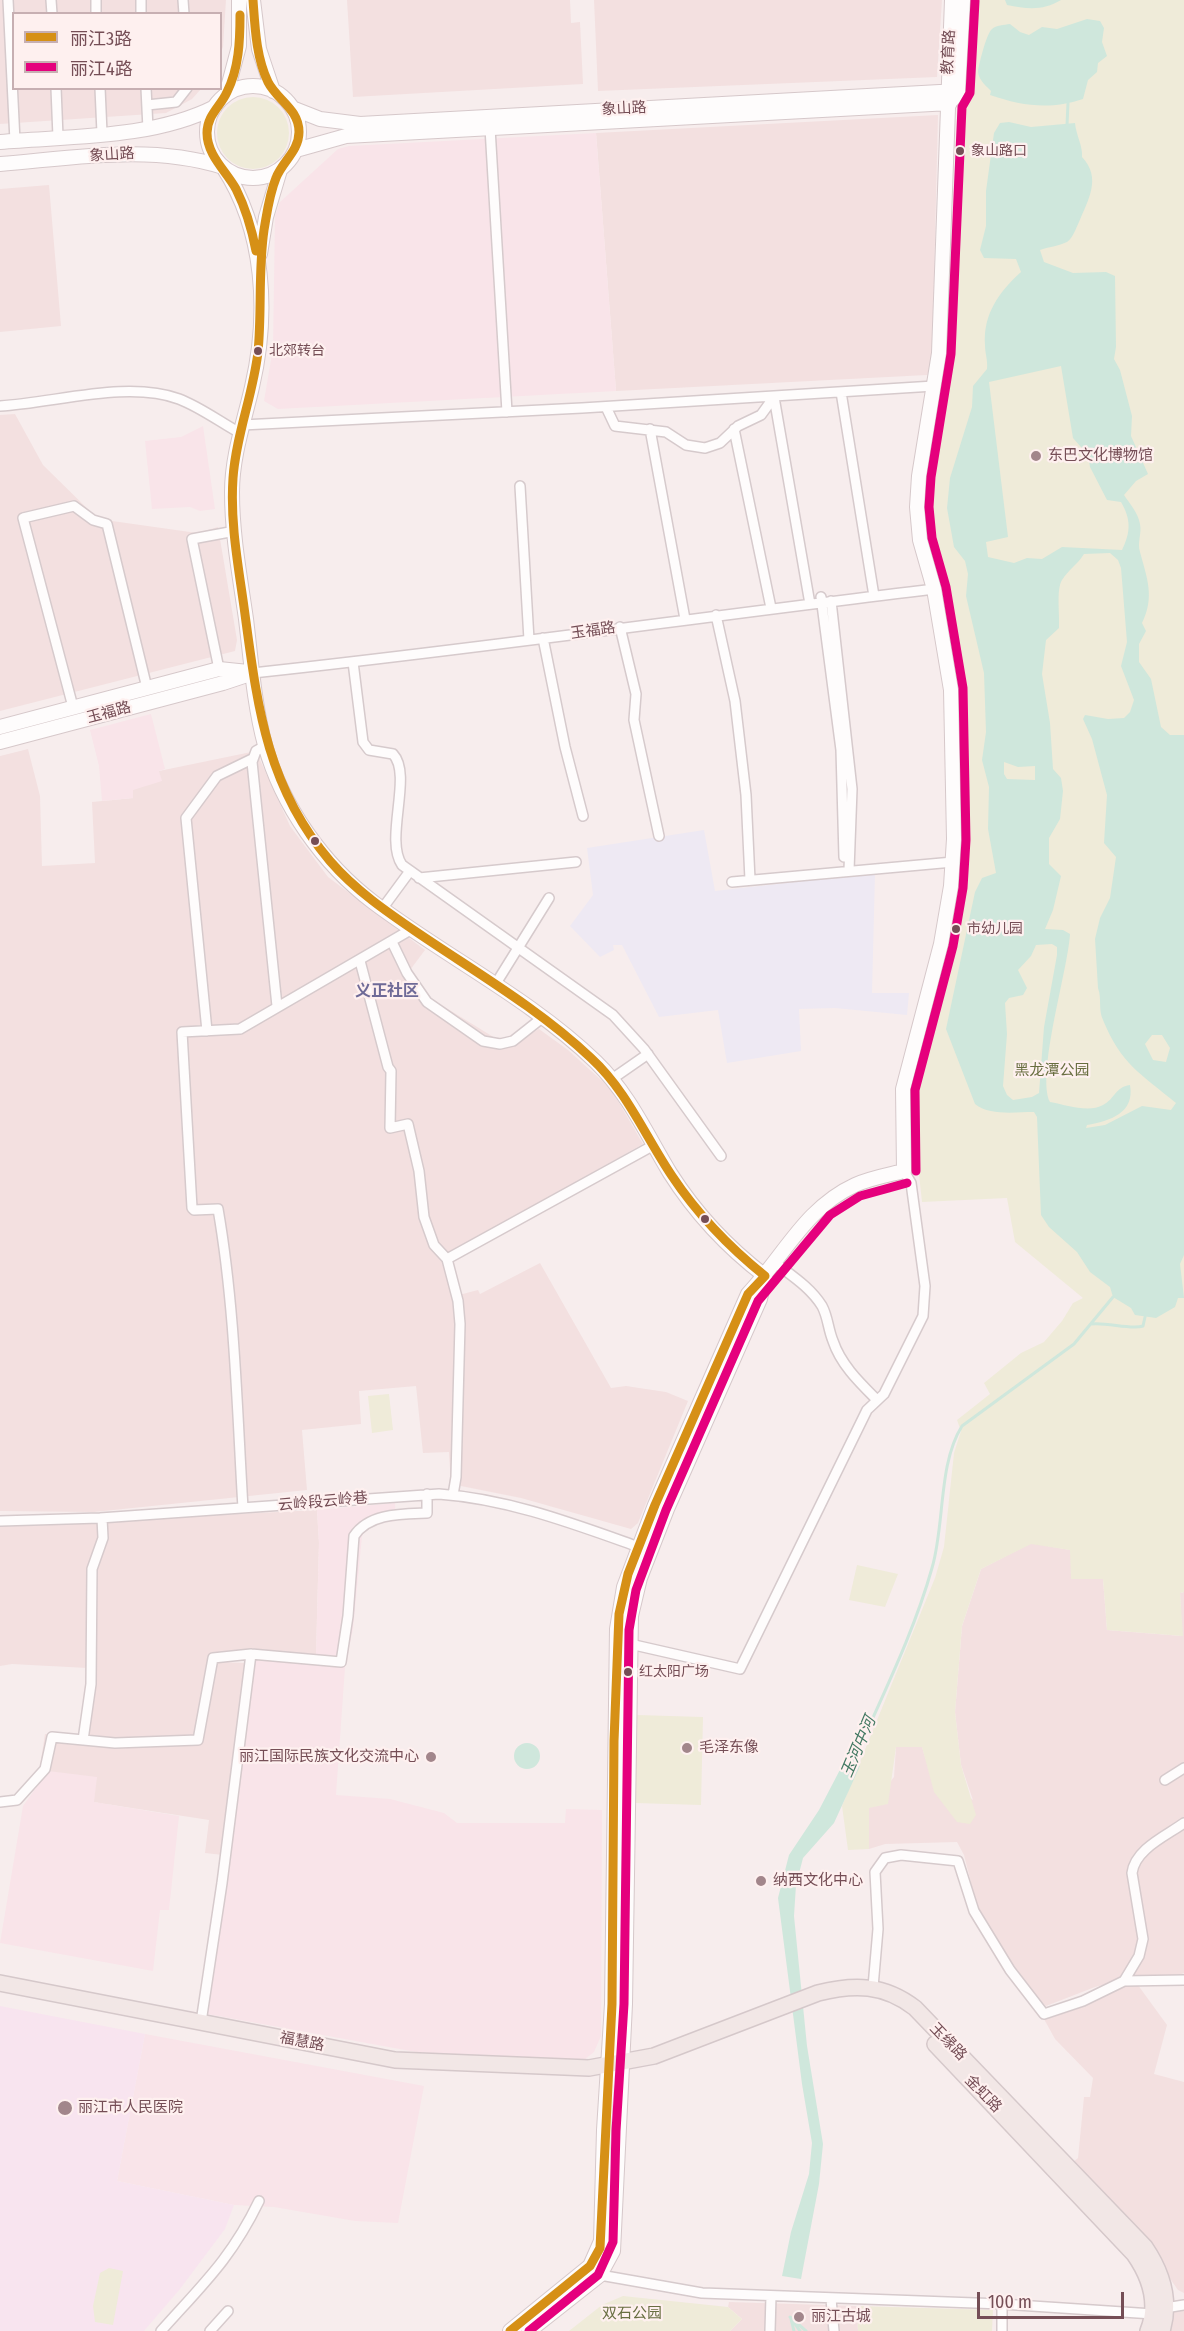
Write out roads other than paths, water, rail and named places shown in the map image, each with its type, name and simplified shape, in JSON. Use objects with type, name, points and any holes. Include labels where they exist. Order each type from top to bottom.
[{"type":"main road","points":[[226,95],[239,46],[239,0]]},
{"type":"main road","points":[[252,0],[259,49],[273,91],[292,108],[299,133],[296,150],[280,170],[266,217],[259,265]]},
{"type":"main road","name":"教育路","points":[[904,1171],[903,1089],[940,944],[953,862],[953,719],[948,665],[934,589],[920,540],[917,507],[919,476],[939,353],[951,95],[952,0]]},
{"type":"main road","name":"教育路","points":[[951,95],[963,0]]},
{"type":"main road","points":[[273,91],[248,87],[226,95],[214,107],[208,121],[207,138],[212,154],[223,167],[248,215],[259,265],[261,315],[258,357],[241,429],[232,484],[234,531],[253,673],[265,746],[280,786],[311,838],[342,874],[382,909],[542,1018],[579,1047],[612,1079],[625,1094],[672,1175],[715,1232],[730,1249],[765,1276]]},
{"type":"main road","name":"象山路","points":[[292,108],[320,119],[360,124],[951,95]]},
{"type":"main road","name":"象山路","points":[[296,150],[346,136],[951,95]]},
{"type":"main road","name":"象山路","points":[[0,142],[148,129],[180,122],[214,107]]},
{"type":"main road","name":"象山路","points":[[0,164],[156,153],[189,158],[223,167]]},
{"type":"main road","points":[[223,167],[247,178],[264,177],[280,170]]},
{"type":"main road","name":"玉福路","points":[[0,727],[219,669],[253,673]]},
{"type":"main road","name":"玉福路","points":[[0,742],[253,673]]},
{"type":"main road","points":[[529,2331],[600,2275],[610,2259],[614,2242],[612,2004],[617,1629],[624,1587],[678,1448],[748,1294],[765,1276],[803,1223],[826,1203],[857,1184],[904,1171]]},
{"type":"main road","points":[[510,2331],[590,2266],[598,2254],[601,2241],[614,2070],[625,2004],[631,1616],[640,1578],[690,1452],[760,1299],[765,1276]]},
{"type":"main road","name":"福慧路","points":[[0,1983],[395,2060],[614,2070]]},
{"type":"main road","name":"玉缘路","points":[[833,1994],[873,1987],[897,1996],[915,2008],[1144,2247],[1159,2272],[1159,2311],[1162,2331]]},
{"type":"main road","name":"福慧路","points":[[0,1993],[394,2070],[579,2078],[614,2070]]},
{"type":"main road","name":"金虹路","points":[[614,2070],[657,2066],[758,2021],[833,1994],[872,1997],[892,2005],[908,2016],[1134,2254],[1150,2285],[1159,2311],[1148,2331]]},
{"type":"street","points":[[8,0],[12,81]]},
{"type":"street","points":[[12,90],[15,141]]},
{"type":"street","points":[[56,90],[58,137]]},
{"type":"street","points":[[100,90],[102,133]]},
{"type":"street","points":[[146,90],[148,129]]},
{"type":"street","points":[[147,105],[176,102],[185,90]]},
{"type":"street","points":[[490,128],[507,412]]},
{"type":"street","points":[[0,406],[114,393],[159,394],[188,403],[241,429],[934,387]]},
{"type":"street","points":[[841,392],[874,596]]},
{"type":"street","points":[[606,407],[615,426],[666,432],[686,445],[697,448],[720,442],[734,429],[761,415],[774,397]]},
{"type":"street","points":[[774,397],[810,604]]},
{"type":"street","points":[[650,429],[685,619]]},
{"type":"street","points":[[734,429],[771,608]]},
{"type":"street","points":[[520,486],[529,640]]},
{"type":"street","points":[[73,707],[23,518],[74,506],[93,520],[107,524],[147,688]]},
{"type":"street","points":[[219,669],[192,539],[234,531]]},
{"type":"street","name":"玉福路","points":[[253,673],[934,589]]},
{"type":"street","points":[[821,597],[841,750],[846,866]]},
{"type":"street","points":[[831,601],[852,789],[846,866]]},
{"type":"street","points":[[716,615],[735,701],[747,795],[750,880]]},
{"type":"street","points":[[620,627],[636,694],[634,720],[659,836]]},
{"type":"street","points":[[543,638],[565,747],[583,816]]},
{"type":"street","points":[[353,662],[363,742],[369,750],[393,754],[397,760],[400,804],[395,845],[399,860],[419,878],[600,1004],[624,1026],[648,1054],[721,1156]]},
{"type":"street","points":[[265,746],[256,751],[252,759],[262,882],[277,1006]]},
{"type":"street","points":[[207,1031],[186,818],[217,776],[252,759]]},
{"type":"street","points":[[419,878],[576,862]]},
{"type":"street","points":[[732,882],[846,866],[953,862]]},
{"type":"street","points":[[382,909],[410,871]]},
{"type":"street","points":[[495,985],[549,898]]},
{"type":"street","points":[[243,1508],[237,1397],[223,1240],[218,1209],[194,1210],[192,1208],[182,1032],[240,1029],[412,929]]},
{"type":"street","points":[[392,942],[407,973],[427,1002],[483,1041],[500,1044],[513,1041],[542,1018]]},
{"type":"street","points":[[360,961],[388,1067],[392,1071],[390,1128],[408,1124],[419,1171],[424,1217],[435,1245],[447,1259],[458,1301],[460,1324],[456,1477],[453,1495]]},
{"type":"street","points":[[612,1079],[648,1054]]},
{"type":"street","points":[[447,1259],[654,1145]]},
{"type":"street","points":[[630,1644],[740,1669],[800,1550],[849,1444],[867,1410],[884,1394],[920,1325],[925,1306],[911,1183],[904,1171]]},
{"type":"street","points":[[774,1262],[807,1287],[818,1301],[826,1315],[838,1352],[859,1383],[877,1400]]},
{"type":"street","points":[[0,1802],[17,1800],[45,1769],[52,1737],[115,1743],[198,1740],[213,1658],[251,1654],[341,1662],[348,1616],[354,1536],[361,1526],[372,1520],[401,1514],[427,1513],[427,1494]]},
{"type":"street","name":"云岭段云岭巷","points":[[0,1521],[102,1518],[427,1494],[453,1495],[492,1501],[545,1515],[639,1546]]},
{"type":"street","points":[[83,1740],[91,1684],[92,1569],[103,1538],[102,1518]]},
{"type":"street","points":[[201,2022],[222,1882],[251,1654]]},
{"type":"street","points":[[1164,1780],[1184,1768]]},
{"type":"street","points":[[1124,1981],[1139,1956],[1143,1938],[1132,1873],[1134,1863],[1141,1853],[1184,1823]]},
{"type":"street","points":[[873,1987],[878,1929],[875,1872],[885,1858],[901,1855],[958,1861],[974,1911],[1010,1970],[1044,2013],[1083,2001],[1124,1981],[1184,1980]]},
{"type":"street","points":[[161,2331],[222,2265],[247,2226],[259,2201]]},
{"type":"street","points":[[600,2275],[678,2290],[803,2298],[1159,2311],[1184,2305]]},
{"type":"street","points":[[770,2331],[774,2296]]},
{"type":"street","points":[[831,2299],[834,2331]]},
{"type":"street","points":[[1002,2304],[1002,2331]]},
{"type":"street","points":[[210,2331],[228,2311]]},
{"type":"waterway","points":[[1067,125],[1068,103]]},
{"type":"waterway","name":"玉河中河","points":[[851,1767],[905,1644],[924,1593],[936,1551],[949,1458],[962,1426],[1074,1344],[1113,1297]]},
{"type":"waterway","points":[[1091,1324],[1138,1327],[1143,1326],[1145,1317]]},
{"type":"waterway","name":"玉河中河","points":[[790,2317],[806,2331]]},
{"type":"waterway","name":"玉河中河","points":[[791,2319],[794,2331]]},
{"type":"waterway","name":"玉河中河","points":[[793,2321],[800,2331]]},
{"type":"place","name":"象山路口","points":[[960,151]]},
{"type":"place","name":"北郊转台","points":[[258,351]]},
{"type":"place","name":"东巴文化博物馆","points":[[1036,456]]},
{"type":"place","name":"市幼儿园","points":[[956,929]]},
{"type":"place","name":"红太阳广场","points":[[628,1672]]},
{"type":"place","name":"毛泽东像","points":[[687,1748]]},
{"type":"place","name":"丽江国际民族文化交流中心","points":[[431,1757]]},
{"type":"place","name":"纳西文化中心","points":[[761,1881]]},
{"type":"place","name":"丽江市人民医院","points":[[65,2108]]},
{"type":"place","name":"丽江古城","points":[[799,2317]]},
{"type":"district","name":"义正社区","points":[[387,992]]},
{"type":"park label","name":"黑龙潭公园","points":[[1052,1071]]},
{"type":"park label","name":"双石公园","points":[[632,2314]]}]
